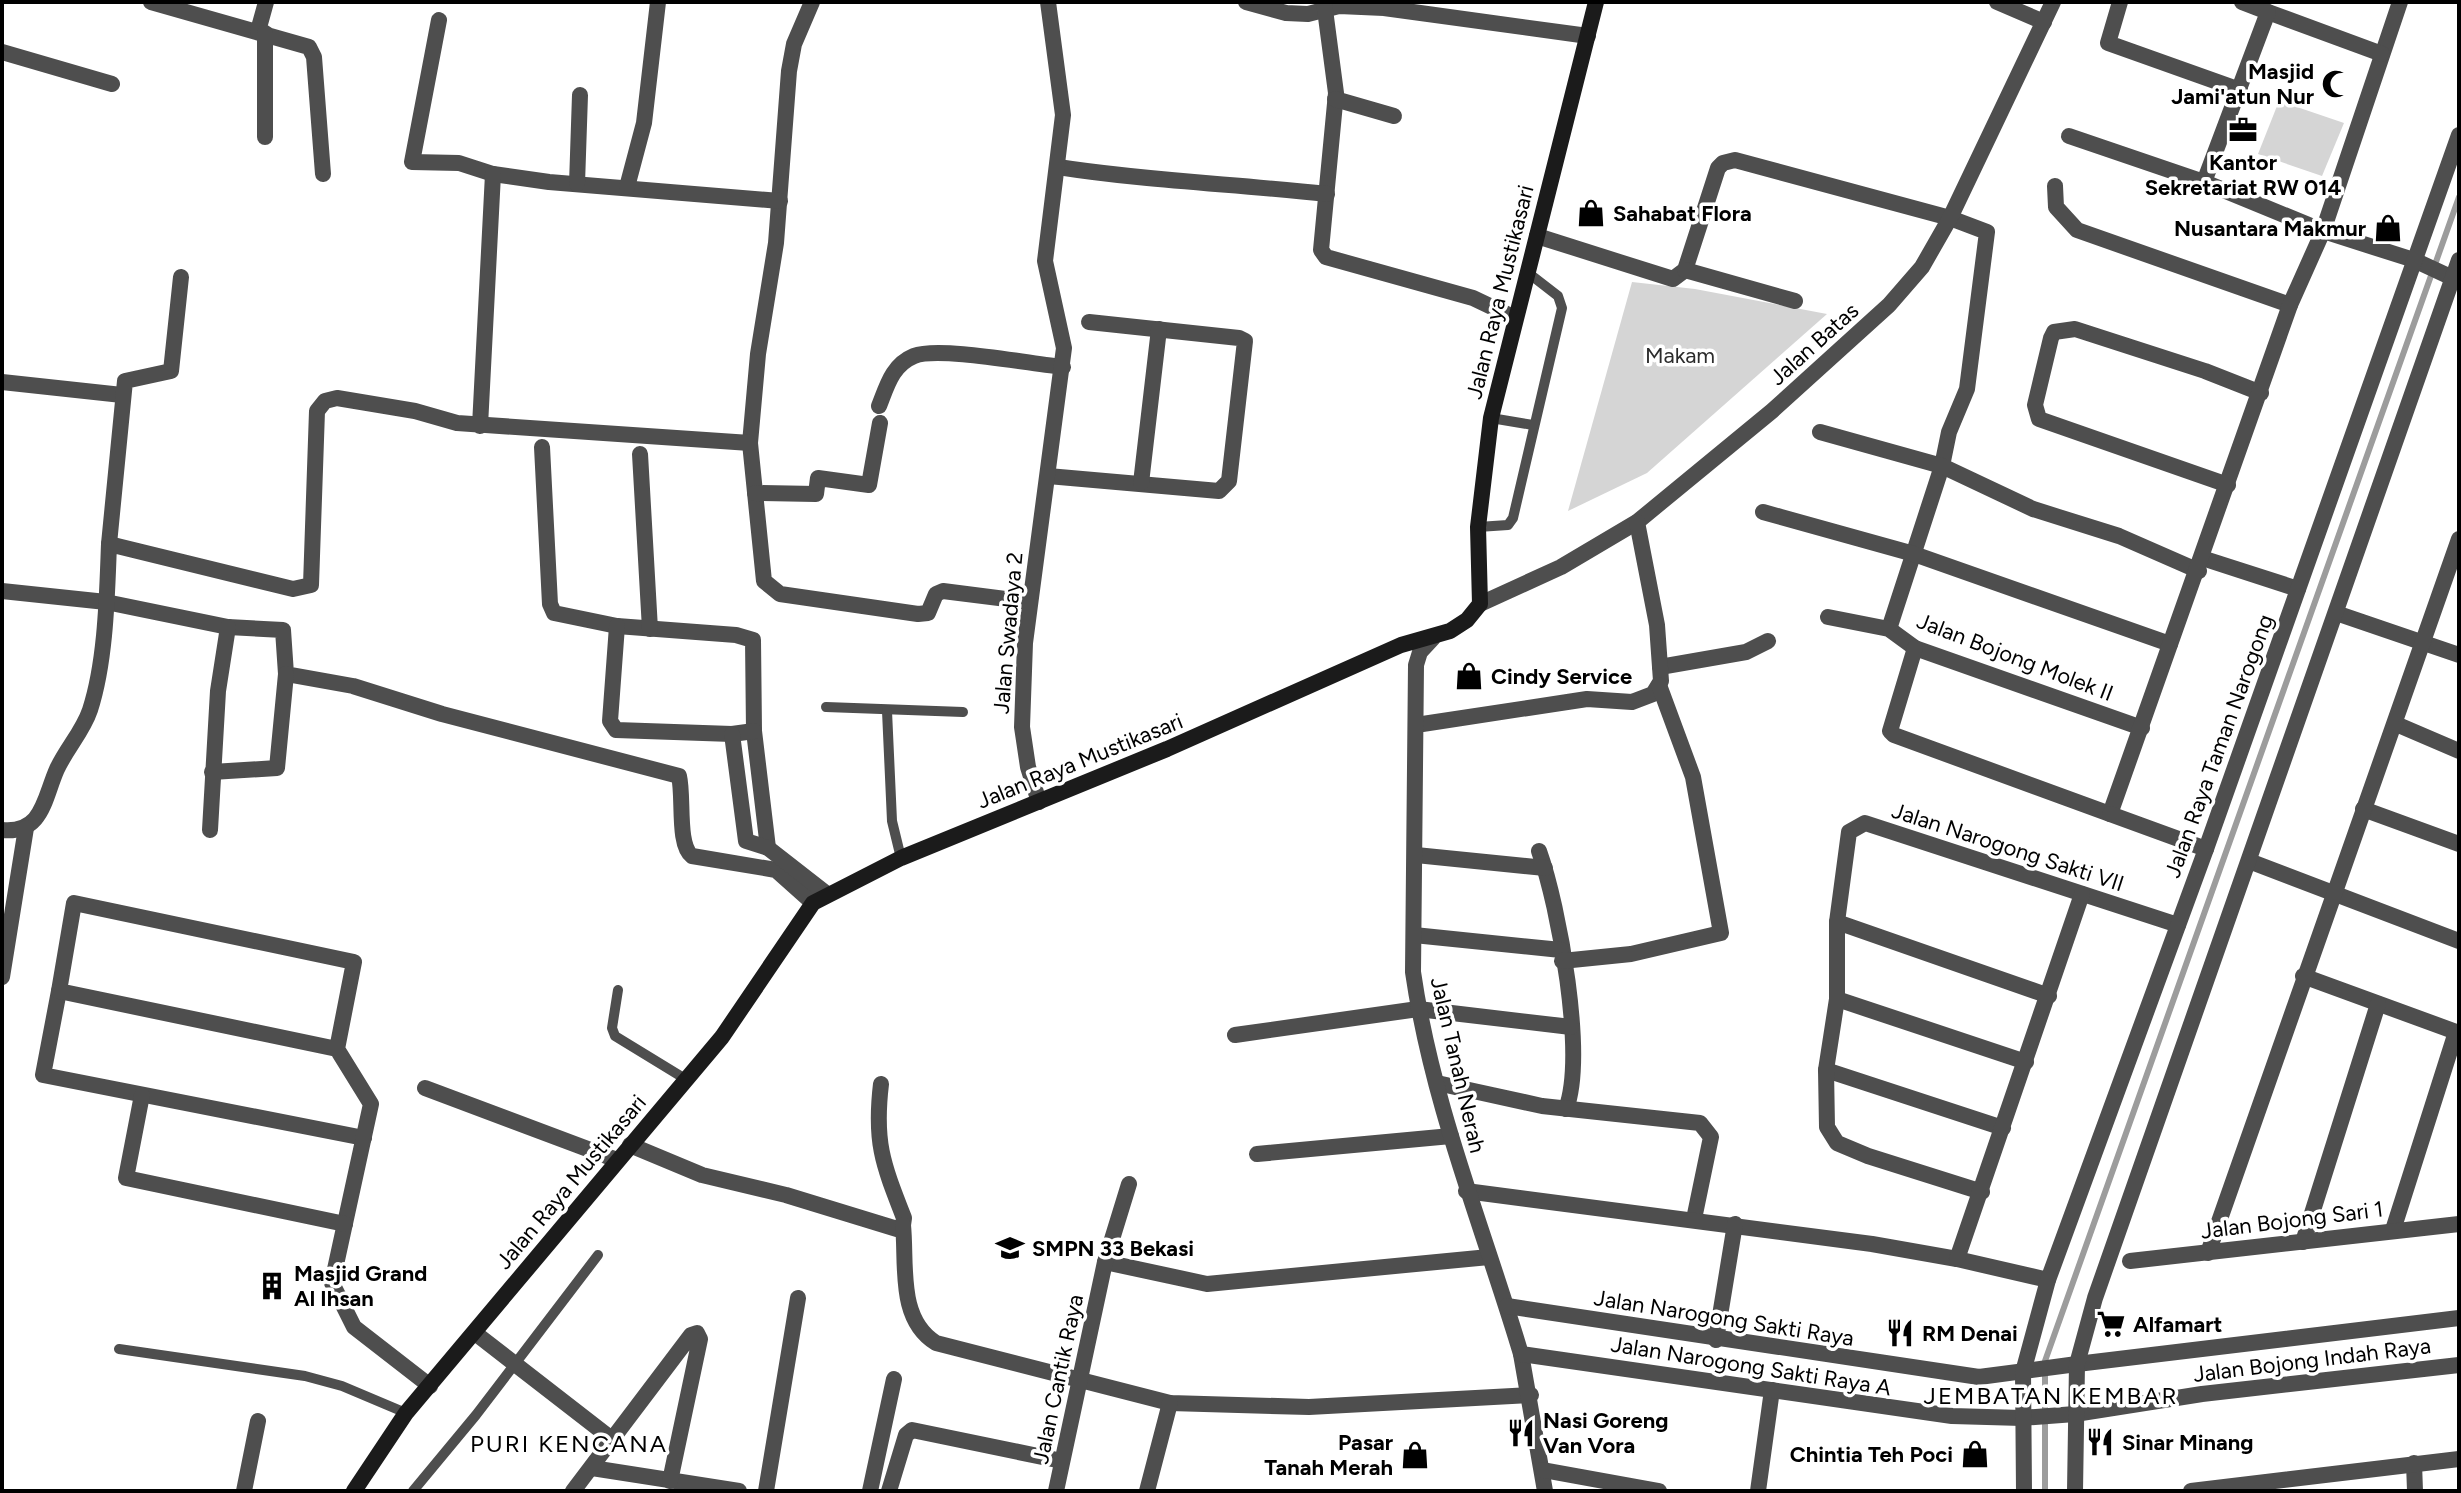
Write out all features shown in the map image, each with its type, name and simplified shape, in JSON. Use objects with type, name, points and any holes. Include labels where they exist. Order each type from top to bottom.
[{"type":"main road","name":"Jalan Raya Mustikasari","points":[[354,1491],[406,1413],[736,1019],[776,953],[820,898],[901,858],[1039,802],[1401,645],[1433,638],[1467,620],[1480,604],[1478,527],[1491,418],[1596,2]]},
{"type":"street","points":[[151,2],[261,32],[312,50],[323,174]]},
{"type":"street","points":[[265,137],[261,32],[266,2]]},
{"type":"street","points":[[627,187],[642,134],[658,2]]},
{"type":"street","points":[[812,2],[794,44],[789,71],[780,201],[758,354],[750,443],[764,581],[780,594],[918,614],[928,613],[936,594],[943,591],[1030,602]]},
{"type":"street","name":"Jalan Swadaya 2","points":[[1039,802],[1028,767],[1022,727],[1030,602],[1063,367],[1060,320],[1045,261],[1063,115],[1048,2]]},
{"type":"street","points":[[1246,2],[1286,13],[1308,14],[1324,6],[1454,9],[1588,36]]},
{"type":"street","points":[[1997,2],[2044,22]]},
{"type":"street","name":"Jalan Batas","points":[[1480,604],[1561,567],[1637,522],[1772,411],[1889,305],[1922,267],[1950,218],[2053,2]]},
{"type":"street","points":[[2120,2],[2108,43],[2240,90]]},
{"type":"street","points":[[2242,2],[2382,54]]},
{"type":"street","points":[[2110,814],[2201,564],[2290,305],[2323,231],[2400,2]]},
{"type":"street","points":[[1324,6],[1336,73],[1327,194],[1319,242],[1326,257],[1473,298],[1515,318]]},
{"type":"street","points":[[2204,182],[2268,12]]},
{"type":"street","points":[[439,20],[412,162],[459,163],[493,174],[577,184],[780,201]]},
{"type":"street","points":[[2,52],[112,84]]},
{"type":"street","points":[[577,184],[580,95]]},
{"type":"street","points":[[1335,99],[1394,116]]},
{"type":"street","name":"Jalan Raya Taman Narogong","points":[[2024,1491],[2030,1370],[2048,1280],[2419,262],[2459,135]]},
{"type":"street","points":[[2069,136],[2204,182],[2323,231],[2419,262],[2452,278]]},
{"type":"street","points":[[1537,236],[1673,279],[1685,270],[1718,168],[1735,160],[1982,229],[1989,240],[1967,389],[1949,432],[1942,466],[1889,629]]},
{"type":"street","points":[[1058,167],[1148,180],[1209,181],[1327,194]]},
{"type":"street","points":[[480,426],[493,174]]},
{"type":"street","points":[[2055,186],[2056,207],[2077,230],[2290,305]]},
{"type":"street","points":[[2075,1491],[2068,1414],[2070,1365],[2459,260]]},
{"type":"street","points":[[1685,270],[1795,301]]},
{"type":"street","points":[[2,830],[26,828],[38,817],[57,770],[90,709],[106,602],[122,395],[128,378],[171,371],[181,277]]},
{"type":"street","points":[[1049,471],[1219,491],[1229,481],[1247,347],[1239,338],[1089,322]]},
{"type":"street","points":[[1141,483],[1159,329]]},
{"type":"street","points":[[2228,485],[2039,419],[2035,405],[2051,338],[2054,332],[2075,329],[2205,371],[2261,393]]},
{"type":"street","points":[[755,493],[816,494],[818,478],[869,485],[880,414],[891,375],[914,356],[941,354],[1063,367]]},
{"type":"street","points":[[2,382],[122,395]]},
{"type":"street","points":[[109,544],[293,589],[308,588],[312,580],[317,411],[321,404],[337,398],[480,426],[750,443]]},
{"type":"street","points":[[1820,432],[1942,466],[2033,509],[2201,564],[2298,589]]},
{"type":"street","points":[[542,447],[552,610],[556,614],[617,626],[752,638],[754,731],[768,848]]},
{"type":"street","points":[[640,454],[650,629]]},
{"type":"street","points":[[1763,512],[1914,554],[2170,644]]},
{"type":"street","points":[[1414,935],[1562,956],[1631,954],[1721,933],[1693,777],[1659,685],[1657,625],[1637,522]]},
{"type":"street","points":[[2208,1253],[2303,976],[2454,566],[2459,539]]},
{"type":"street","points":[[2,591],[106,602],[228,627],[283,630],[286,674],[276,770],[212,772]]},
{"type":"street","points":[[2336,613],[2459,655]]},
{"type":"street","name":"Jalan Bojong Molek II","points":[[1828,617],[1889,629],[1915,648],[2142,728]]},
{"type":"street","points":[[617,626],[610,721],[616,730],[732,734],[754,731]]},
{"type":"street","points":[[210,830],[218,691],[228,627]]},
{"type":"street","name":"Jalan Tanah Nerah","points":[[1433,638],[1420,652],[1416,665],[1413,972],[1418,1009],[1466,1191],[1521,1354],[1531,1395],[1545,1491]]},
{"type":"street","points":[[1660,667],[1746,652],[1768,641]]},
{"type":"street","points":[[1915,648],[1890,731],[1894,735],[2206,849]]},
{"type":"street","points":[[286,674],[353,686],[442,714],[679,776],[684,798],[682,844],[686,852],[692,856],[776,870],[820,898]]},
{"type":"street","points":[[1416,725],[1587,699],[1632,702],[1653,694],[1659,685]]},
{"type":"street","points":[[2396,724],[2459,751]]},
{"type":"street","points":[[732,734],[745,839],[752,845],[768,848],[820,898]]},
{"type":"street","points":[[2363,809],[2459,844]]},
{"type":"street","name":"Jalan Narogong Sakti VII","points":[[1982,1192],[1837,1143],[1827,1127],[1826,1070],[1837,999],[1837,922],[1849,832],[1865,823],[2178,925]]},
{"type":"street","points":[[2,977],[26,828]]},
{"type":"street","points":[[1539,851],[1562,956],[1571,1027],[1573,1084],[1566,1109]]},
{"type":"street","points":[[1416,855],[1545,868]]},
{"type":"street","points":[[2249,861],[2459,941]]},
{"type":"street","points":[[1957,1259],[2082,894]]},
{"type":"street","points":[[364,1138],[43,1075],[74,903],[354,962],[337,1049],[371,1104],[364,1138],[332,1283],[354,1327],[430,1386]]},
{"type":"street","points":[[1837,922],[2049,996]]},
{"type":"street","points":[[2303,976],[2458,1033],[2393,1230]]},
{"type":"street","points":[[59,991],[337,1049]]},
{"type":"street","points":[[1837,999],[2026,1062]]},
{"type":"street","points":[[2303,1242],[2378,1004]]},
{"type":"street","points":[[1235,1035],[1418,1009],[1571,1027]]},
{"type":"street","points":[[1826,1070],[2003,1128]]},
{"type":"street","points":[[1437,1083],[1566,1109],[1700,1123],[1709,1130],[1703,1183],[1694,1219]]},
{"type":"street","points":[[881,1084],[876,1124],[879,1152],[904,1218],[909,1304],[918,1325],[931,1339],[1170,1403],[1309,1407],[1531,1395]]},
{"type":"street","points":[[425,1088],[617,1160]]},
{"type":"street","points":[[142,1095],[126,1178],[345,1224]]},
{"type":"street","points":[[1257,1154],[1451,1136]]},
{"type":"street","points":[[630,1145],[702,1175],[786,1195],[897,1229],[903,1225]]},
{"type":"street","name":"Jalan Cantik Raya","points":[[1056,1491],[1105,1262],[1129,1184]]},
{"type":"street","points":[[1466,1191],[1735,1224],[1957,1259],[2048,1280]]},
{"type":"street","points":[[1716,1340],[1735,1224]]},
{"type":"street","name":"Jalan Bojong Sari 1","points":[[2130,1261],[2459,1224]]},
{"type":"street","points":[[1105,1262],[1207,1284],[1489,1257]]},
{"type":"street","points":[[766,1491],[798,1298]]},
{"type":"street","name":"Jalan Narogong Sakti Raya","points":[[1507,1306],[1716,1340],[1979,1377],[2459,1318]]},
{"type":"street","points":[[475,1333],[613,1440]]},
{"type":"street","points":[[573,1491],[691,1335],[700,1334],[670,1481]]},
{"type":"street","name":"Jalan Narogong Sakti Raya A","points":[[1521,1354],[1886,1409],[2029,1418]]},
{"type":"street","name":"Jalan Bojong Indah Raya","points":[[2029,1418],[2202,1394],[2459,1365]]},
{"type":"street","points":[[870,1491],[894,1379]]},
{"type":"street","points":[[1758,1491],[1772,1390]]},
{"type":"street","points":[[1147,1491],[1170,1403]]},
{"type":"street","points":[[244,1491],[258,1421]]},
{"type":"street","points":[[889,1491],[906,1435],[912,1430],[1062,1461]]},
{"type":"street","points":[[2191,1491],[2330,1484],[2414,1463],[2459,1459]]},
{"type":"street","points":[[2414,1463],[2415,1491]]},
{"type":"street","points":[[592,1468],[739,1491]]},
{"type":"street","points":[[1543,1470],[1659,1491]]},
{"type":"lane","points":[[1478,527],[1508,525],[1513,518],[1562,308],[1558,296],[1527,272]]},
{"type":"lane","points":[[1491,418],[1533,425]]},
{"type":"lane","points":[[826,707],[963,712]]},
{"type":"lane","points":[[887,711],[892,821],[901,858]]},
{"type":"lane","points":[[618,990],[612,1028],[615,1036],[687,1080]]},
{"type":"lane","points":[[413,1491],[598,1255]]},
{"type":"lane","points":[[119,1349],[305,1376],[350,1388],[406,1413]]},
{"type":"green space","points":[[2279,101],[2344,123],[2322,176],[2258,154]]},
{"type":"green space","name":"Makam","points":[[1632,282],[1695,289],[1827,314],[1647,473],[1568,511]]},
{"type":"waterway","points":[[2045,1491],[2045,1361],[2459,197]]},
{"type":"place","name":"Masjid Jami'atun Nur","points":[[2336,84]]},
{"type":"place","name":"Kantor Sekretariat RW 014","points":[[2243,130]]},
{"type":"place","name":"Sahabat Flora","points":[[1591,213]]},
{"type":"place","name":"Nusantara Makmur","points":[[2388,228]]},
{"type":"place","name":"Cindy Service","points":[[1469,676]]},
{"type":"place","name":"SMPN 33 Bekasi","points":[[1010,1248]]},
{"type":"place","name":"Masjid Grand Al Ihsan","points":[[272,1286]]},
{"type":"place","name":"Alfamart","points":[[2111,1324]]},
{"type":"place","name":"RM Denai","points":[[1900,1333]]},
{"type":"place","name":"Nasi Goreng Van Vora","points":[[1521,1433]]},
{"type":"place","name":"Sinar Minang","points":[[2100,1442]]},
{"type":"place","name":"Chintia Teh Poci","points":[[1975,1454]]},
{"type":"place","name":"Pasar Tanah Merah","points":[[1415,1455]]},
{"type":"district","name":"JEMBATAN KEMBAR","points":[[2051,1395]]},
{"type":"district","name":"PURI KENCANA","points":[[569,1443]]}]
